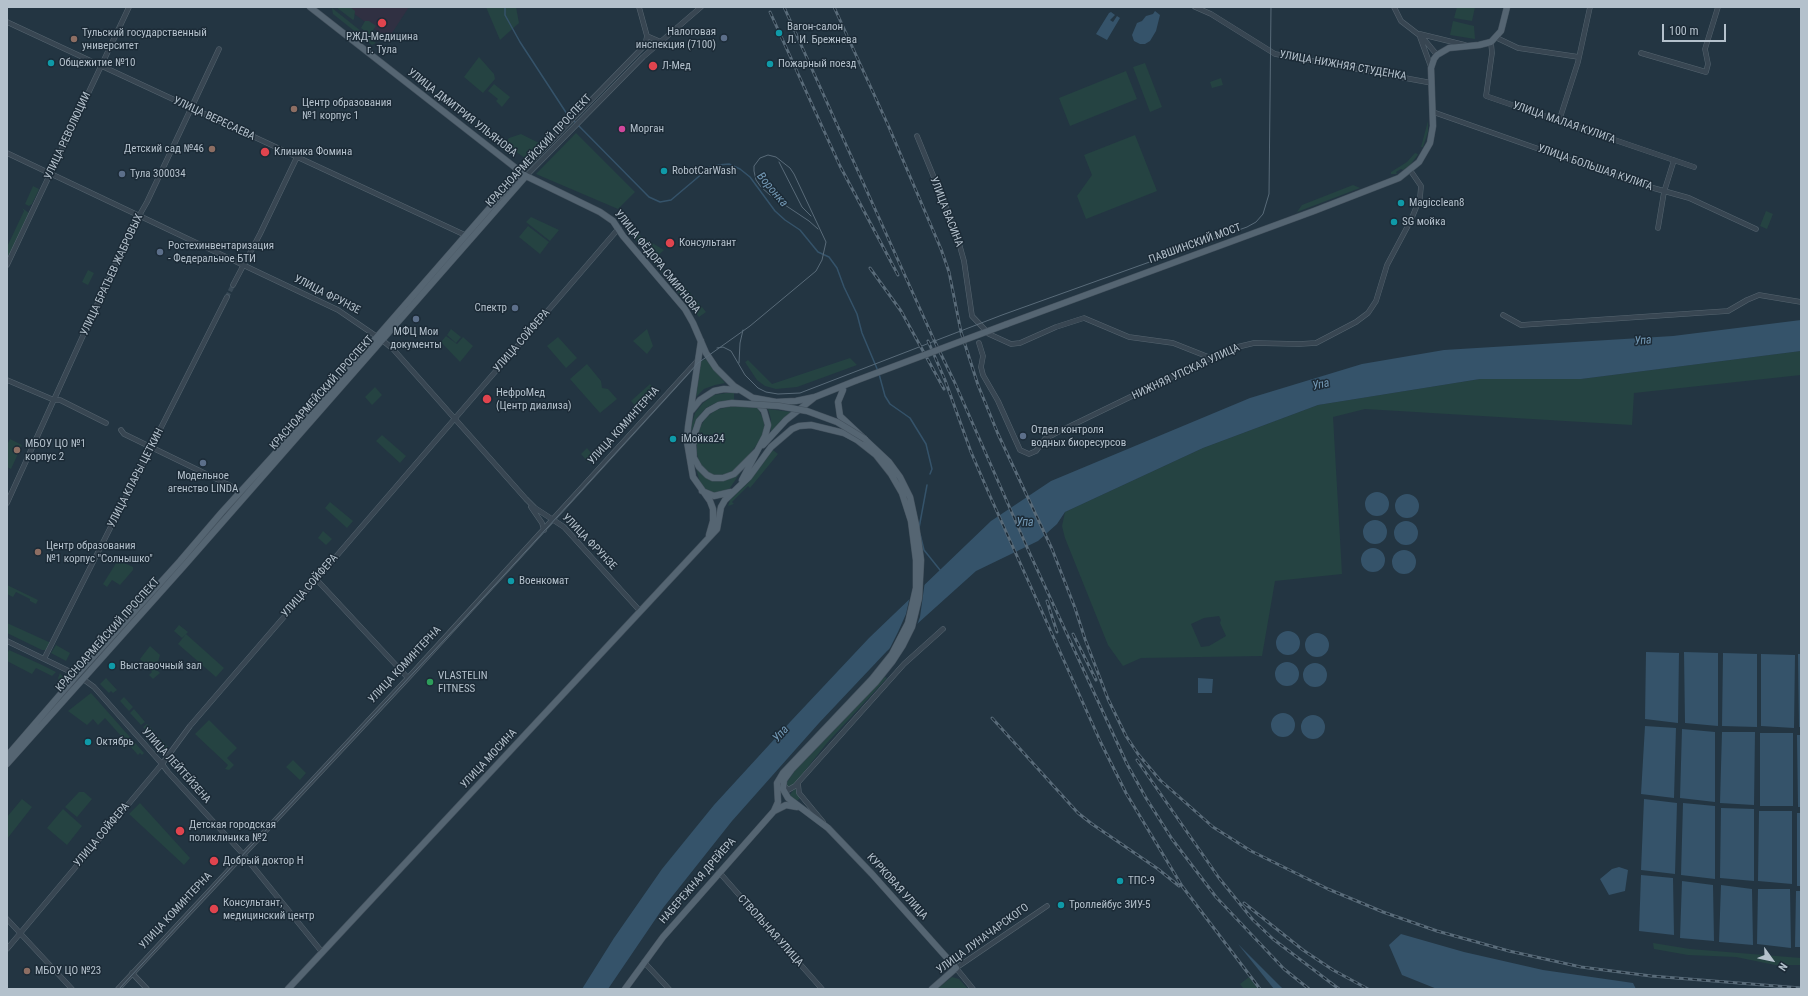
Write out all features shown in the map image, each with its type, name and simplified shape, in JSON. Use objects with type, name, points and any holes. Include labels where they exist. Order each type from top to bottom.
[{"type":"main road","name":"УЛИЦА ДМИТРИЯ УЛЬЯНОВА","points":[[310,7],[523,174]]},
{"type":"main road","points":[[1431,68],[1437,55],[1449,48],[1479,46],[1491,42],[1497,38],[1502,31],[1507,7]]},
{"type":"main road","name":"ПАВШИНСКИЙ МОСТ","points":[[815,397],[1390,182],[1420,162],[1430,144],[1433,126],[1431,68]]},
{"type":"main road","name":"УЛИЦА ФЁДОРА СМИРНОВА","points":[[523,174],[607,215],[685,309],[693,323],[706,354],[724,377],[753,398]]},
{"type":"main road","name":"КРАСНОАРМЕЙСКИЙ ПРОСПЕКТ","points":[[7,756],[77,674],[272,457],[465,235],[523,174]]},
{"type":"main road","name":"КРАСНОАРМЕЙСКИЙ ПРОСПЕКТ","points":[[7,764],[382,340],[523,174]]},
{"type":"main road","name":"УЛИЦА ФРУНЗЕ","points":[[376,336],[382,340]]},
{"type":"main road","points":[[701,341],[687,432],[687,442],[690,464],[695,480],[711,504],[714,517],[712,528],[704,542]]},
{"type":"main road","name":"УЛИЦА КОМИНТЕРНА","points":[[698,360],[706,354]]},
{"type":"main road","points":[[691,412],[700,400],[714,391],[724,389],[740,390]]},
{"type":"main road","points":[[783,784],[792,769],[901,649],[912,627],[920,590],[921,560],[910,497],[889,462],[840,414],[838,400],[843,390]]},
{"type":"main road","points":[[753,398],[782,402],[815,397]]},
{"type":"main road","points":[[694,458],[699,468],[713,478],[723,478],[734,474],[752,454],[759,450],[786,420],[815,397]]},
{"type":"main road","points":[[739,486],[759,450],[768,425],[764,411],[753,398]]},
{"type":"main road","points":[[695,480],[693,445],[695,433],[699,421],[706,413],[719,405],[732,403],[780,406],[807,411],[838,422],[865,439]]},
{"type":"main road","points":[[702,491],[714,496],[732,492],[748,477],[771,447],[787,432],[799,426],[811,425],[844,433],[870,450],[891,474],[902,493],[910,521],[916,560],[916,588],[914,603],[908,623],[896,648],[874,680],[781,775],[777,785],[778,802],[774,811]]},
{"type":"main road","name":"УЛИЦА МОСИНА","points":[[288,989],[717,529],[723,502],[732,492]]},
{"type":"main road","name":"УЛИЦА ЛЕЙТЕЙЗЕНА","points":[[77,674],[83,679]]},
{"type":"main road","name":"КУРКОВАЯ УЛИЦА","points":[[783,784],[786,796],[828,828],[872,874],[956,968]]},
{"type":"main road","points":[[774,811],[786,805],[799,807]]},
{"type":"main road","name":"НАБЕРЕЖНАЯ ДРЕЙЕРА","points":[[625,989],[644,962],[719,872],[774,811]]},
{"type":"main road","name":"УЛИЦА ЛУНАЧАРСКОГО","points":[[932,989],[956,968]]},
{"type":"street","name":"УЛИЦА РЕВОЛЮЦИИ","points":[[7,265],[129,7]]},
{"type":"street","points":[[639,7],[647,36],[661,42]]},
{"type":"street","name":"КРАСНОАРМЕЙСКИЙ ПРОСПЕКТ","points":[[523,174],[594,107],[633,66],[701,7]]},
{"type":"street","name":"УЛИЦА НИЖНЯЯ CТУДЕНКA","points":[[1195,7],[1211,14],[1275,54],[1432,83]]},
{"type":"street","points":[[1394,7],[1401,21],[1418,34],[1437,55]]},
{"type":"street","points":[[1559,121],[1579,57],[1590,7]]},
{"type":"street","points":[[1641,52],[1706,72],[1708,64],[1705,49],[1718,7]]},
{"type":"street","name":"УЛИЦА ВЕРЕСАЕВА","points":[[7,22],[465,235]]},
{"type":"street","points":[[1418,34],[1468,46]]},
{"type":"street","points":[[1418,34],[1431,68]]},
{"type":"street","name":"КРАСНОАРМЕЙСКИЙ ПРОСПЕКТ","points":[[523,174],[567,124],[645,45],[647,36]]},
{"type":"street","points":[[1497,38],[1518,48],[1579,57]]},
{"type":"street","name":"УЛИЦА МАЛАЯ КУЛИГА","points":[[1491,42],[1492,53],[1486,96],[1694,167]]},
{"type":"street","name":"УЛИЦА БРАТЬЕВ ЖАБРОВЫХ","points":[[7,503],[139,216],[148,202],[219,49]]},
{"type":"street","points":[[591,101],[594,107]]},
{"type":"street","name":"УЛИЦА БОЛЬШАЯ КУЛИГА","points":[[1433,112],[1694,201],[1756,229]]},
{"type":"street","name":"УЛИЦА ВАСИНА","points":[[917,136],[955,229],[964,261],[972,316],[989,334],[1011,344],[1020,343],[1056,327],[1084,318],[1129,337],[1173,343],[1211,358]]},
{"type":"street","name":"УЛИЦА ФРУНЗЕ","points":[[7,153],[338,310],[376,336]]},
{"type":"street","points":[[233,285],[296,157]]},
{"type":"street","points":[[1658,228],[1664,192],[1674,160]]},
{"type":"street","name":"НИЖНЯЯ УПСКАЯ УЛИЦА","points":[[979,343],[983,356],[981,367],[983,375],[998,401],[1020,450],[1029,454],[1036,451],[1045,439],[1229,349],[1248,344],[1316,343],[1356,322],[1368,313],[1376,302],[1387,265],[1411,220],[1420,198],[1421,186],[1410,170]]},
{"type":"street","name":"УЛИЦА СОЙФЕРА","points":[[7,949],[162,764],[190,726],[455,420],[618,228]]},
{"type":"street","points":[[1503,315],[1521,326],[1728,311],[1759,295],[1801,302]]},
{"type":"street","name":"УЛИЦА КЛАРЫ ЦЕТКИН","points":[[44,658],[227,297]]},
{"type":"street","name":"УЛИЦА ФРУНЗЕ","points":[[382,340],[393,349],[526,499],[535,508],[554,519],[564,527],[640,611]]},
{"type":"street","name":"УЛИЦА КОМИНТЕРНА","points":[[118,989],[242,854],[408,678],[698,360]]},
{"type":"street","points":[[7,380],[54,400],[60,400],[106,423]]},
{"type":"street","points":[[843,390],[855,381]]},
{"type":"street","points":[[121,430],[124,434],[231,486],[239,493]]},
{"type":"street","points":[[526,499],[537,514],[544,530]]},
{"type":"street","points":[[316,579],[408,678]]},
{"type":"street","points":[[783,784],[789,790],[798,783],[821,755],[904,664],[943,629]]},
{"type":"street","name":"УЛИЦА ЛЕЙТЕЙЗЕНА","points":[[7,641],[77,674]]},
{"type":"street","name":"УЛИЦА ЛЕЙТЕЙЗЕНА","points":[[83,679],[94,687],[242,854],[322,952]]},
{"type":"street","points":[[798,783],[799,793],[828,828]]},
{"type":"street","name":"СТВОЛЬНАЯ УЛИЦА","points":[[719,872],[822,989]]},
{"type":"street","name":"УЛИЦА ЛУНАЧАРСКОГО","points":[[956,968],[1047,906]]},
{"type":"street","points":[[7,919],[72,989]]},
{"type":"street","points":[[644,962],[669,989]]},
{"type":"street","name":"КУРКОВАЯ УЛИЦА","points":[[956,968],[973,989]]},
{"type":"street","points":[[132,973],[147,989]]},
{"type":"shaded area","name":"РЖД-Медицина г. Тула","points":[[345,7],[409,7],[388,39]]},
{"type":"green space","points":[[336,7],[350,7],[355,11],[354,19],[353,20]]},
{"type":"green space","points":[[486,7],[516,7],[519,23],[500,40]]},
{"type":"green space","points":[[1457,7],[1475,7],[1472,21],[1454,18]]},
{"type":"green space","points":[[332,8],[376,43],[372,45],[333,14]]},
{"type":"green space","points":[[365,21],[369,21],[376,26],[371,33],[379,40],[378,41],[361,28]]},
{"type":"green space","points":[[1453,21],[1474,26],[1475,39],[1450,35]]},
{"type":"green space","points":[[479,57],[494,74],[495,79],[483,93],[464,77]]},
{"type":"green space","points":[[1145,63],[1162,107],[1150,112],[1133,67]]},
{"type":"green space","points":[[1126,71],[1137,99],[1070,126],[1059,98]]},
{"type":"green space","points":[[1221,78],[1223,85],[1212,88],[1210,82]]},
{"type":"green space","points":[[494,84],[510,97],[502,107],[496,101],[498,99],[488,91]]},
{"type":"green space","points":[[1428,121],[1428,132],[1423,147],[1421,147]]},
{"type":"green space","points":[[576,133],[635,192],[618,209],[536,174]]},
{"type":"green space","points":[[521,134],[539,143],[525,158],[505,144],[509,138]]},
{"type":"green space","points":[[1135,135],[1157,191],[1086,219],[1077,196],[1092,175],[1084,155]]},
{"type":"green space","points":[[1415,153],[1418,154],[1410,165],[1403,170],[1401,169],[1396,172],[1397,174],[1391,174],[1391,172],[1407,162]]},
{"type":"green space","points":[[1353,185],[1360,188],[1297,212],[1302,205]]},
{"type":"green space","points":[[33,186],[39,189],[32,204],[29,206],[25,204]]},
{"type":"green space","points":[[22,208],[29,213],[9,255],[7,255],[7,247],[24,211]]},
{"type":"green space","points":[[1766,211],[1773,214],[1767,229],[1760,226]]},
{"type":"green space","points":[[531,217],[559,230],[550,241],[526,222]]},
{"type":"green space","points":[[528,226],[549,242],[540,254],[519,237]]},
{"type":"green space","points":[[624,226],[664,250],[653,260],[671,281],[670,282]]},
{"type":"green space","points":[[88,270],[94,273],[88,285],[82,282]]},
{"type":"green space","points":[[684,285],[706,312],[699,317],[677,291]]},
{"type":"green space","points":[[451,329],[461,337],[456,343],[447,335]]},
{"type":"green space","points":[[647,329],[653,346],[647,354],[633,341]]},
{"type":"green space","points":[[446,336],[457,344],[463,337],[473,346],[460,362],[441,342]]},
{"type":"green space","points":[[558,337],[577,358],[566,368],[547,346]]},
{"type":"green space","points":[[1801,351],[1801,375],[1634,393],[1632,425],[1365,409],[1333,417],[1342,574],[1275,581],[1262,656],[1141,658],[1123,666],[1108,645],[1065,538],[1062,526],[1065,512],[1203,448],[1318,405],[1480,379],[1581,379]],"holes":[[[1219,616],[1221,620],[1220,623],[1226,636],[1209,646],[1201,647],[1191,624],[1204,618]]]},
{"type":"green space","points":[[850,358],[857,365],[797,387],[776,389],[765,386],[757,380],[745,362],[748,360],[772,384]]},
{"type":"green space","points":[[706,359],[725,383],[704,389],[696,397],[701,361]]},
{"type":"green space","points":[[587,364],[601,381],[602,388],[608,389],[617,399],[600,413],[570,379]]},
{"type":"green space","points":[[650,384],[657,392],[639,410],[631,401]]},
{"type":"green space","points":[[375,387],[382,395],[372,405],[365,397]]},
{"type":"green space","points":[[734,393],[734,400],[718,402],[706,408],[697,418],[692,430],[690,430],[695,413],[703,403],[714,395]]},
{"type":"green space","points":[[733,406],[758,408],[764,421],[764,432],[759,442],[738,469],[731,474],[720,477],[709,474],[699,463],[697,453],[697,436],[705,419],[715,410]]},
{"type":"green space","points":[[768,409],[792,412],[771,432],[771,419]]},
{"type":"green space","points":[[382,435],[406,456],[400,463],[376,441]]},
{"type":"green space","points":[[10,439],[22,445],[11,469],[7,467],[7,445]]},
{"type":"green space","points":[[587,448],[595,458],[589,463],[581,454]]},
{"type":"green space","points":[[773,450],[778,454],[750,488],[748,486],[732,502],[734,504],[728,506],[730,500],[748,483]]},
{"type":"green space","points":[[696,467],[716,481],[734,477],[742,470],[730,488],[725,491],[713,493],[704,489],[700,483]]},
{"type":"green space","points":[[330,502],[353,521],[347,528],[325,508]]},
{"type":"green space","points":[[323,531],[332,539],[326,545],[318,538]]},
{"type":"green space","points":[[118,560],[133,567],[133,570],[120,585],[112,580],[107,587],[103,584]]},
{"type":"green space","points":[[7,585],[38,600],[36,604],[30,601],[30,599],[16,592],[13,597],[7,594]]},
{"type":"green space","points":[[7,623],[51,643],[49,647],[46,650],[42,650],[7,633]]},
{"type":"green space","points":[[179,625],[188,632],[182,638],[174,631]]},
{"type":"green space","points":[[186,634],[224,668],[216,677],[178,644]]},
{"type":"green space","points":[[56,645],[70,653],[66,661],[51,653]]},
{"type":"green space","points":[[150,646],[160,655],[156,669],[160,673],[153,679],[149,675],[152,672],[140,659]]},
{"type":"green space","points":[[9,650],[56,672],[52,676],[36,668],[32,674],[7,661],[7,654]]},
{"type":"green space","points":[[60,673],[65,680],[61,689],[58,678]]},
{"type":"green space","points":[[885,677],[887,678],[827,743],[792,787],[787,786],[787,782],[794,772]]},
{"type":"green space","points":[[106,678],[117,690],[113,693],[111,691],[109,693],[100,684]]},
{"type":"green space","points":[[91,693],[144,753],[142,755],[140,753],[138,755],[105,718],[98,725],[93,719],[87,725],[68,711]]},
{"type":"green space","points":[[124,697],[133,707],[129,711],[120,701]]},
{"type":"green space","points":[[134,709],[145,722],[141,725],[130,713]]},
{"type":"green space","points":[[209,720],[237,748],[227,758],[234,765],[229,770],[225,769],[228,765],[195,734]]},
{"type":"green space","points":[[147,724],[155,732],[151,736],[145,735],[148,732],[143,727]]},
{"type":"green space","points":[[158,736],[168,747],[164,752],[160,751],[154,744],[153,741]]},
{"type":"green space","points":[[293,760],[306,773],[300,780],[286,767]]},
{"type":"green space","points":[[795,788],[800,798],[796,802],[789,796]]},
{"type":"green space","points":[[79,792],[84,792],[92,799],[77,817],[65,807]]},
{"type":"green space","points":[[22,799],[32,807],[7,839],[7,817]]},
{"type":"green space","points":[[140,803],[190,858],[184,865],[129,814]]},
{"type":"green space","points":[[63,809],[82,826],[67,845],[47,828]]},
{"type":"green space","points":[[1653,943],[1690,949],[1801,958],[1801,965],[1775,965],[1736,957],[1688,955],[1654,949]]},
{"type":"green space","points":[[952,977],[959,979],[968,989],[937,989]]},
{"type":"green space","points":[[1249,977],[1258,989],[1243,988],[1240,984]]},
{"type":"water","points":[[1155,11],[1160,15],[1156,31],[1150,41],[1145,44],[1140,44],[1134,41],[1132,35],[1137,23],[1142,21],[1146,16],[1153,14]]},
{"type":"water","points":[[1111,12],[1115,15],[1110,20],[1113,22],[1117,16],[1120,18],[1107,40],[1096,34]]},
{"type":"water","name":"Упа","points":[[1801,320],[1801,351],[1581,379],[1480,379],[1318,405],[1203,448],[1065,512],[1057,524],[1038,541],[976,571],[887,651],[819,723],[732,821],[663,908],[608,989],[582,989],[614,938],[662,869],[714,805],[791,721],[869,638],[991,521],[1051,481],[1250,398],[1362,364],[1444,350],[1673,336]]},
{"type":"water","points":[[1377,492],[1382,493],[1388,499],[1388,509],[1382,515],[1377,516],[1372,515],[1366,509],[1365,504],[1366,499],[1372,493]]},
{"type":"water","points":[[1407,494],[1412,495],[1418,501],[1418,511],[1412,517],[1407,518],[1402,517],[1396,511],[1395,506],[1396,501],[1402,495]]},
{"type":"water","points":[[1375,520],[1380,521],[1386,527],[1386,537],[1380,543],[1375,544],[1370,543],[1364,537],[1363,532],[1364,527],[1370,521]]},
{"type":"water","points":[[1406,521],[1411,522],[1417,528],[1417,538],[1411,544],[1406,545],[1401,544],[1395,538],[1394,533],[1395,528],[1401,522]]},
{"type":"water","points":[[1373,548],[1382,551],[1385,560],[1382,569],[1373,572],[1364,569],[1361,560],[1364,551]]},
{"type":"water","points":[[1404,550],[1409,551],[1415,557],[1415,567],[1409,573],[1404,574],[1399,573],[1393,567],[1392,562],[1393,557],[1399,551]]},
{"type":"water","points":[[1288,631],[1297,634],[1300,643],[1297,652],[1288,655],[1279,652],[1276,643],[1279,634]]},
{"type":"water","points":[[1317,633],[1326,636],[1329,645],[1326,654],[1317,657],[1308,654],[1305,645],[1308,636]]},
{"type":"water","points":[[1646,652],[1679,653],[1678,723],[1645,719]]},
{"type":"water","points":[[1684,652],[1718,653],[1718,726],[1685,723]]},
{"type":"water","points":[[1723,653],[1757,654],[1757,727],[1722,726]]},
{"type":"water","points":[[1761,654],[1795,655],[1794,728],[1761,726]]},
{"type":"water","points":[[1798,654],[1801,654],[1801,727],[1799,727]]},
{"type":"water","points":[[1287,662],[1292,663],[1298,669],[1298,679],[1292,685],[1287,686],[1282,685],[1276,679],[1275,674],[1276,669],[1282,663]]},
{"type":"water","points":[[1315,663],[1320,664],[1326,670],[1326,680],[1320,686],[1315,687],[1310,686],[1304,680],[1303,675],[1304,670],[1310,664]]},
{"type":"water","points":[[1198,678],[1213,679],[1212,693],[1198,693]]},
{"type":"water","points":[[1283,713],[1288,714],[1294,720],[1294,730],[1288,736],[1283,737],[1278,736],[1272,730],[1271,725],[1272,720],[1278,714]]},
{"type":"water","points":[[1313,715],[1318,716],[1324,722],[1324,732],[1318,738],[1313,739],[1308,738],[1302,732],[1301,727],[1302,722],[1308,716]]},
{"type":"water","points":[[1645,726],[1676,728],[1674,798],[1641,794]]},
{"type":"water","points":[[1682,729],[1715,732],[1715,802],[1680,798]]},
{"type":"water","points":[[1722,732],[1755,732],[1754,805],[1720,803]]},
{"type":"water","points":[[1760,733],[1793,733],[1793,806],[1760,806]]},
{"type":"water","points":[[1797,735],[1801,735],[1801,807],[1798,807]]},
{"type":"water","points":[[1644,799],[1677,803],[1675,874],[1641,870]]},
{"type":"water","points":[[1683,803],[1715,806],[1715,879],[1681,875]]},
{"type":"water","points":[[1721,808],[1754,809],[1754,881],[1720,878]]},
{"type":"water","points":[[1759,811],[1792,811],[1792,884],[1758,881]]},
{"type":"water","points":[[1797,813],[1801,813],[1801,886],[1797,886]]},
{"type":"water","points":[[1619,867],[1628,870],[1625,891],[1609,895],[1600,879],[1612,869]]},
{"type":"water","points":[[1641,875],[1673,878],[1674,935],[1639,931]]},
{"type":"water","points":[[1682,881],[1713,885],[1714,941],[1680,938]]},
{"type":"water","points":[[1721,885],[1752,889],[1753,945],[1719,942]]},
{"type":"water","points":[[1758,889],[1790,889],[1791,948],[1757,944]]},
{"type":"water","points":[[1796,891],[1801,891],[1801,947],[1795,947]]},
{"type":"water","points":[[1401,934],[1464,952],[1543,970],[1633,983],[1636,989],[1437,989],[1402,975],[1389,945]]},
{"type":"water","points":[[1238,944],[1283,989],[1274,989]]},
{"type":"pier","points":[[925,581],[920,617],[916,628],[886,656],[906,614],[910,596]]},
{"type":"waterway","name":"Воронка","points":[[505,7],[505,15],[520,42],[571,118]]},
{"type":"waterway","name":"Воронка","points":[[574,121],[649,197],[660,202],[671,200],[710,167],[729,164],[740,169],[750,177],[775,211],[800,230],[818,252],[829,257],[837,268],[857,314],[862,333],[878,371]]},
{"type":"waterway","name":"Воронка","points":[[879,374],[885,396],[890,404],[910,418],[926,444],[932,469],[930,474]]},
{"type":"waterway","name":"Воронка","points":[[919,528],[927,485]]},
{"type":"waterway","name":"Воронка","points":[[920,534],[924,550],[940,570]]},
{"type":"tunnel","points":[[227,297],[233,285]]},
{"type":"tram line","points":[[717,348],[723,347],[731,351],[745,375],[758,388],[766,392],[778,394],[800,393],[1002,315],[1247,227],[1256,222],[1263,214],[1269,194],[1271,7]]},
{"type":"tram line","points":[[119,989],[461,622],[698,363],[750,326],[816,271],[822,260],[826,242],[794,174],[790,168],[776,157],[768,155],[760,158],[754,166],[754,171],[756,180],[761,187],[818,229]]},
{"type":"tram line","points":[[779,162],[802,207],[811,216]]},
{"type":"tram line","points":[[739,363],[740,343],[743,330]]},
{"type":"railway","points":[[784,7],[934,340],[954,381],[1030,554],[1127,764],[1146,798],[1172,839],[1216,897],[1284,969],[1309,989]]},
{"type":"railway","points":[[834,7],[888,125],[941,249],[949,272],[961,332],[978,385],[998,434],[1052,549],[1108,699],[1126,736],[1138,754],[1160,780],[1213,827],[1251,851],[1328,889],[1383,912],[1437,931],[1509,951],[1581,967],[1651,976],[1801,988]]},
{"type":"railway","points":[[770,12],[840,166],[898,275]]},
{"type":"railway","points":[[870,268],[901,311],[944,389]]},
{"type":"railway","points":[[928,341],[945,380],[971,452],[990,496],[1101,743],[1126,793],[1182,886],[1260,989]]},
{"type":"railway","points":[[1047,601],[1057,632]]},
{"type":"railway","points":[[1073,634],[1096,680]]},
{"type":"railway","points":[[992,718],[1078,813],[1158,869],[1179,886]]},
{"type":"railway","points":[[1137,760],[1219,878],[1253,920],[1273,939],[1339,989]]},
{"type":"railway","points":[[1244,903],[1303,950],[1333,970],[1368,989]]},
{"type":"place","name":"РЖД-Медицина г. Тула","points":[[382,23]]},
{"type":"place","name":"Вагон-салон Л. И. Брежнева","points":[[779,33]]},
{"type":"place","name":"Налоговая инспекция (7100)","points":[[724,38]]},
{"type":"place","name":"Тульский государственный университет","points":[[74,39]]},
{"type":"place","name":"Общежитие №10","points":[[51,63]]},
{"type":"place","name":"Пожарный поезд","points":[[770,64]]},
{"type":"place","name":"Л-Мед","points":[[653,66]]},
{"type":"place","name":"Центр образования №1 корпус 1","points":[[294,109]]},
{"type":"place","name":"Морган","points":[[622,129]]},
{"type":"place","name":"Детский сад №46","points":[[212,149]]},
{"type":"place","name":"Клиника Фомина","points":[[265,152]]},
{"type":"place","name":"RobotCarWash","points":[[664,171]]},
{"type":"place","name":"Тула 300034","points":[[122,174]]},
{"type":"place","name":"Magicclean8","points":[[1401,203]]},
{"type":"place","name":"SG мойка","points":[[1394,222]]},
{"type":"place","name":"Консультант","points":[[670,243]]},
{"type":"place","name":"Ростехинвентаризация - Федеральное БТИ","points":[[160,252]]},
{"type":"place","name":"Спектр","points":[[515,308]]},
{"type":"place","name":"МФЦ Мои документы","points":[[416,319]]},
{"type":"place","name":"НефроМед (Центр диализа)","points":[[487,399]]},
{"type":"place","name":"Отдел контроля водных биоресурсов","points":[[1023,436]]},
{"type":"place","name":"iМойка24","points":[[673,439]]},
{"type":"place","name":"МБОУ ЦО №1 корпус 2","points":[[17,450]]},
{"type":"place","name":"Модельное агенство LINDA","points":[[203,463]]},
{"type":"place","name":"Центр образования №1 корпус \"Солнышко\"","points":[[38,552]]},
{"type":"place","name":"Военкомат","points":[[511,581]]},
{"type":"place","name":"Выставочный зал","points":[[112,666]]},
{"type":"place","name":"VLASTELIN FITNESS","points":[[430,682]]},
{"type":"place","name":"Октябрь","points":[[88,742]]},
{"type":"place","name":"Детская городская поликлиника №2","points":[[180,831]]},
{"type":"place","name":"Добрый доктор Н","points":[[214,861]]},
{"type":"place","name":"ТПС-9","points":[[1120,881]]},
{"type":"place","name":"Троллейбус ЗИУ-5","points":[[1061,905]]},
{"type":"place","name":"Консультант, медицинский центр","points":[[214,909]]},
{"type":"place","name":"МБОУ ЦО №23","points":[[27,971]]}]
